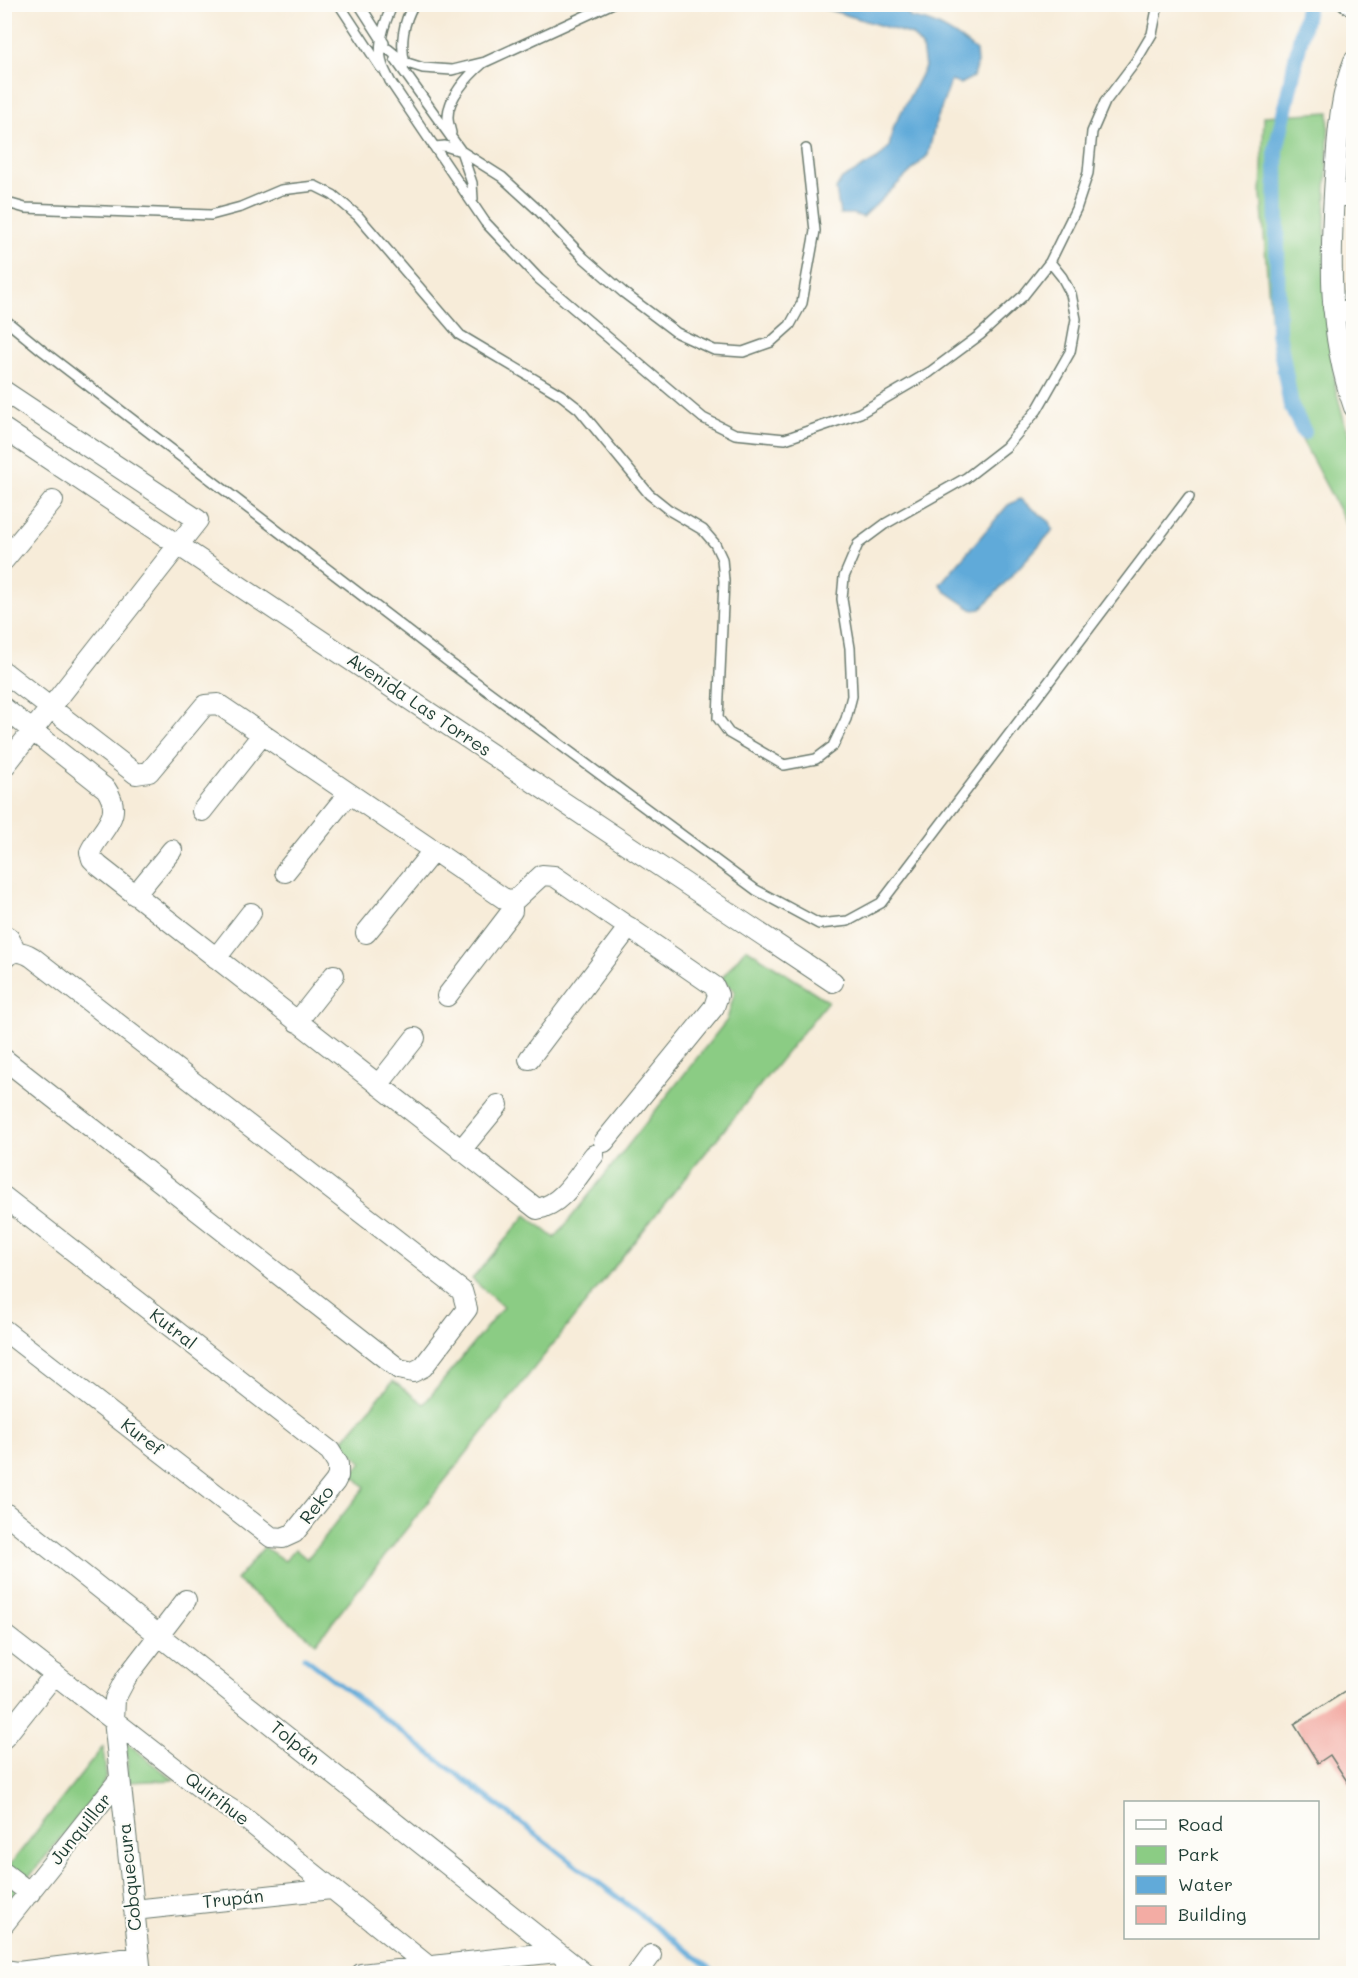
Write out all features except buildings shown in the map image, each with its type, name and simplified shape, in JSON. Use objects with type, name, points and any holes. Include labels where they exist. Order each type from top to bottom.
[{"type":"street","points":[[1353,61],[1350,83],[1340,114],[1331,260],[1333,308],[1340,358],[1353,407]]},
{"type":"street","points":[[1335,190],[1353,199]]},
{"type":"street","points":[[1333,308],[1353,313]]},
{"type":"street","points":[[4,391],[198,520],[4,767]]},
{"type":"street","name":"Avenida Las Torres","points":[[4,429],[832,982]]},
{"type":"street","points":[[4,560],[53,501]]},
{"type":"street","points":[[4,672],[136,774],[149,772],[206,705],[218,704],[506,900],[516,899],[542,874],[555,876],[714,986],[718,995],[714,1007],[560,1199],[549,1207],[537,1209],[99,867],[92,859],[90,852],[110,824],[114,805],[111,796],[106,789],[4,708]]},
{"type":"street","points":[[202,811],[262,735]]},
{"type":"street","points":[[285,872],[349,793]]},
{"type":"street","points":[[135,895],[172,850]]},
{"type":"street","points":[[366,933],[433,851]]},
{"type":"street","points":[[447,996],[512,911],[512,900]]},
{"type":"street","points":[[216,958],[251,913]]},
{"type":"street","points":[[529,1059],[629,927]]},
{"type":"street","points":[[4,935],[10,955],[24,952],[32,957],[462,1291],[467,1309],[423,1367],[413,1372],[399,1369],[4,1059]]},
{"type":"street","points":[[297,1022],[334,975]]},
{"type":"street","points":[[378,1084],[415,1038]]},
{"type":"street","points":[[461,1150],[498,1105]]},
{"type":"street","name":"Kutral","points":[[4,1197],[330,1451],[338,1464]]},
{"type":"street","name":"Kuref","points":[[4,1330],[265,1533],[271,1537],[283,1538]]},
{"type":"street","name":"Reko","points":[[283,1538],[289,1537],[299,1529],[335,1482],[338,1476],[338,1464]]},
{"type":"street","name":"Tolpán","points":[[4,1512],[585,1974]]},
{"type":"street","name":"Junquillar","points":[[4,1924],[119,1780],[114,1720],[115,1699],[119,1688],[186,1600]]},
{"type":"street","name":"Quirihue","points":[[4,1635],[216,1800],[242,1816],[428,1966]]},
{"type":"street","points":[[4,1738],[55,1674]]},
{"type":"street","name":"Cobquecura","points":[[119,1780],[140,1965]]},
{"type":"street","points":[[4,1873],[30,1893]]},
{"type":"street","name":"Trupán","points":[[134,1910],[331,1888]]},
{"type":"street","points":[[361,1974],[557,1952]]},
{"type":"street","points":[[637,1974],[651,1955]]},
{"type":"street","points":[[4,1970],[140,1965]]},
{"type":"lane","points":[[339,4],[485,222],[539,279],[703,418],[735,434],[785,439],[860,413],[930,372],[980,335],[1023,296],[1050,262],[1076,209],[1088,172],[1092,132],[1105,102],[1136,61],[1152,34],[1158,4]]},
{"type":"lane","points":[[359,4],[388,49],[461,151],[472,183],[473,202]]},
{"type":"lane","points":[[390,81],[382,63],[382,40],[393,4]]},
{"type":"lane","points":[[414,4],[409,13],[403,36],[404,62],[414,86]]},
{"type":"lane","points":[[388,49],[404,62],[423,68],[452,70],[485,62],[611,4]]},
{"type":"lane","points":[[1342,4],[1353,14]]},
{"type":"lane","points":[[452,138],[447,117],[455,96],[468,76],[485,62]]},
{"type":"lane","points":[[435,147],[445,146],[461,151],[502,177],[538,210],[584,258],[677,333],[714,350],[743,352],[771,342],[790,325],[802,303],[815,231],[806,149]]},
{"type":"lane","points":[[4,202],[25,208],[211,215],[241,207],[280,190],[315,186],[333,195],[358,216],[460,335],[561,394],[579,409],[649,494],[669,510],[703,530],[715,544],[722,559],[724,581],[718,718],[729,733],[784,765],[816,759],[833,746],[846,719],[852,696],[850,648],[842,599],[844,577],[858,544],[885,524],[966,478],[1006,447],[1037,410],[1070,352],[1076,319],[1071,294],[1062,277],[1050,262]]},
{"type":"lane","points":[[4,319],[459,670],[756,890],[819,924],[848,921],[881,903],[1189,497]]},
{"type":"green space","points":[[1329,112],[1325,226],[1335,386],[1345,424],[1353,440],[1353,536],[1285,408],[1272,339],[1261,194],[1264,116]]},
{"type":"green space","points":[[746,948],[828,1001],[316,1643],[236,1580],[264,1547],[285,1561],[295,1549],[307,1559],[365,1487],[352,1474],[362,1462],[341,1443],[393,1381],[424,1404],[503,1307],[472,1279],[526,1215],[555,1238],[727,1020],[735,991],[721,979]]},
{"type":"green space","points":[[126,1742],[174,1780],[128,1782]]},
{"type":"green space","points":[[103,1747],[106,1776],[101,1788],[5,1907],[5,1871]]},
{"type":"water","points":[[813,5],[909,5],[906,12],[911,18],[937,25],[954,34],[976,51],[977,63],[973,77],[960,84],[951,81],[935,125],[928,155],[863,217],[840,214],[836,189],[842,179],[879,158],[889,147],[894,126],[925,67],[922,47],[912,35]]},
{"type":"water","points":[[1020,499],[1050,522],[1053,530],[981,609],[973,610],[945,591],[940,584],[1008,505]]},
{"type":"waterway","points":[[1304,432],[1291,406],[1278,332],[1276,150],[1308,4]]},
{"type":"waterway","points":[[304,1657],[718,1974]]}]
